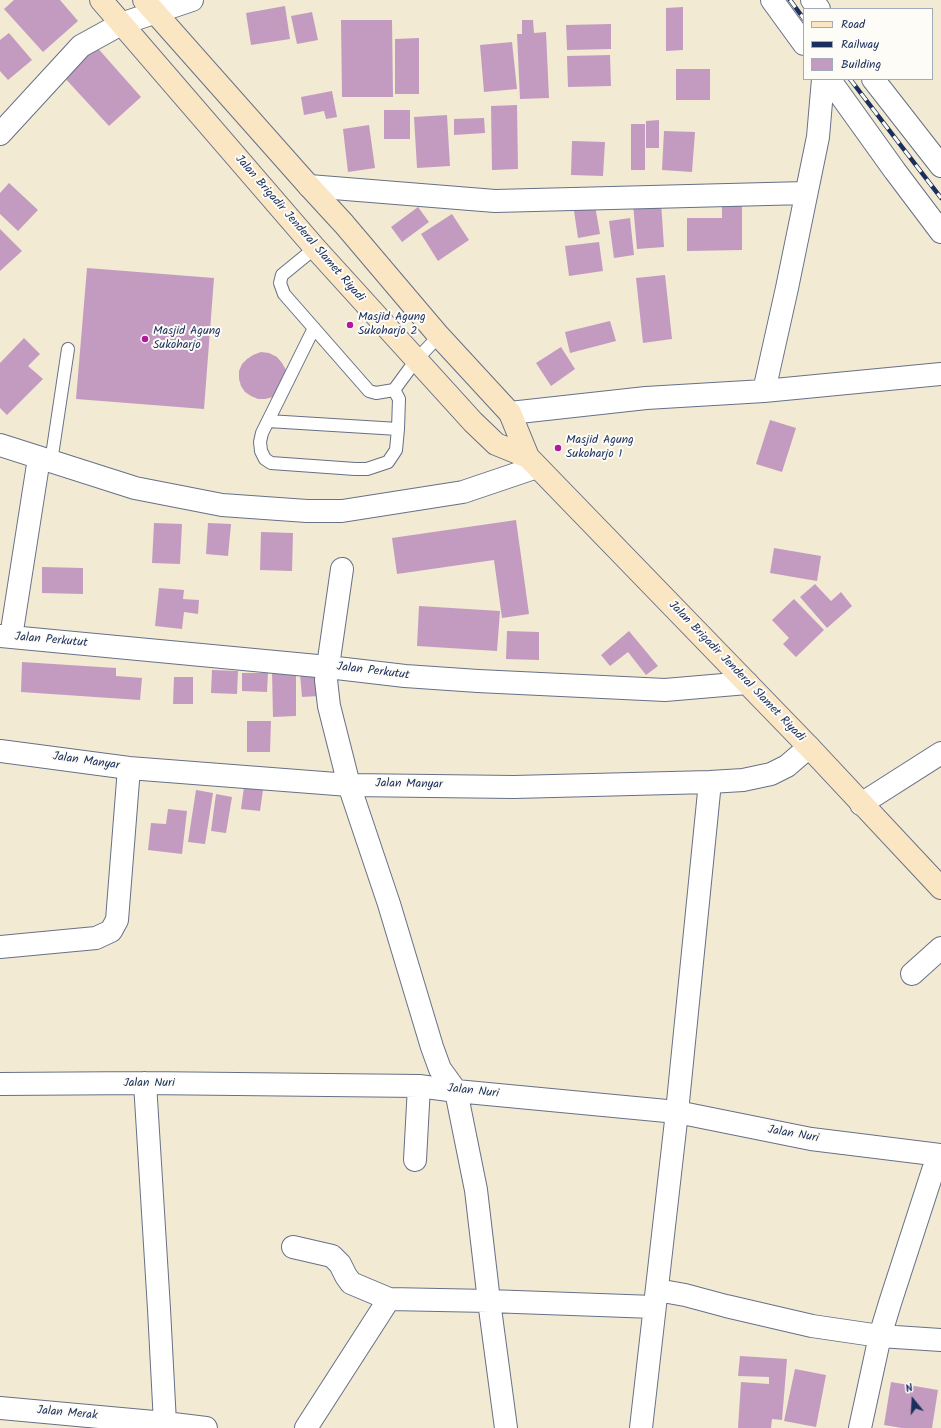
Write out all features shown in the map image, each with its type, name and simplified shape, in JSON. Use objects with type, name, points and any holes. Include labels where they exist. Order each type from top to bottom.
[{"type":"main road","name":"Jalan Brigadir Jenderal Slamet Riyadi","points":[[101,0],[315,248],[472,422],[496,444],[533,462]]},
{"type":"main road","name":"Jalan Brigadir Jenderal Slamet Riyadi","points":[[149,6],[344,224],[439,336],[510,413],[533,462],[809,747],[941,888]]},
{"type":"street","points":[[0,134],[81,46],[121,24],[149,6],[192,0]]},
{"type":"street","points":[[772,0],[803,43]]},
{"type":"street","points":[[812,0],[818,8]]},
{"type":"street","points":[[764,391],[818,137],[823,80]]},
{"type":"street","points":[[830,80],[941,232]]},
{"type":"street","points":[[874,80],[941,166]]},
{"type":"street","points":[[309,186],[495,201],[806,193]]},
{"type":"street","points":[[510,413],[646,398],[764,391],[941,374]]},
{"type":"street","points":[[0,446],[135,488],[222,505],[314,511],[342,511],[462,492],[533,462]]},
{"type":"street","points":[[5,637],[45,460]]},
{"type":"street","points":[[342,569],[333,642],[326,680],[329,706],[349,785],[389,904],[432,1047],[440,1069],[456,1091],[476,1190],[506,1428]]},
{"type":"street","name":"Jalan Perkutut","points":[[5,637],[328,667],[405,676],[623,689],[665,690],[747,683]]},
{"type":"street","name":"Jalan Manyar","points":[[0,751],[129,768],[349,785],[514,787],[743,780],[771,774],[787,766],[809,747]]},
{"type":"street","points":[[861,804],[941,753]]},
{"type":"street","points":[[0,947],[96,938],[111,931],[117,920],[129,768]]},
{"type":"street","points":[[641,1428],[677,1112],[710,782]]},
{"type":"street","points":[[912,974],[941,948]]},
{"type":"street","points":[[145,1083],[159,1309],[164,1423]]},
{"type":"street","name":"Jalan Nuri","points":[[0,1084],[145,1083],[419,1086],[456,1091],[677,1112],[811,1139],[940,1155]]},
{"type":"street","points":[[415,1160],[419,1086]]},
{"type":"street","points":[[860,1428],[880,1336],[940,1155]]},
{"type":"street","points":[[293,1247],[332,1256],[340,1264],[351,1283],[389,1299],[489,1301],[656,1299],[684,1295],[812,1326],[880,1336],[941,1340]]},
{"type":"street","points":[[306,1428],[389,1299]]},
{"type":"street","name":"Jalan Merak","points":[[0,1408],[206,1428]]},
{"type":"lane","points":[[315,248],[282,275],[280,283],[284,294],[368,391],[376,394],[394,390],[416,360],[439,336]]},
{"type":"lane","points":[[314,328],[268,421],[260,442],[261,451],[265,459],[271,463],[355,469],[367,468],[388,462],[396,450],[398,429],[399,399],[394,390]]},
{"type":"lane","points":[[45,460],[68,349]]},
{"type":"lane","points":[[268,421],[398,429]]},
{"type":"building","points":[[14,0],[60,0],[78,21],[43,52],[4,9]]},
{"type":"building","points":[[285,6],[290,39],[251,45],[246,13]]},
{"type":"building","points":[[683,7],[683,50],[666,51],[666,8]]},
{"type":"building","points":[[312,12],[318,40],[297,44],[291,16]]},
{"type":"building","points":[[341,20],[392,20],[393,97],[342,97]]},
{"type":"building","points":[[522,20],[533,20],[534,33],[546,32],[549,98],[520,99],[517,34],[522,34]]},
{"type":"building","points":[[611,24],[611,49],[567,50],[566,25]]},
{"type":"building","points":[[9,33],[32,60],[8,80],[0,71],[0,40]]},
{"type":"building","points":[[419,38],[419,94],[395,94],[395,39]]},
{"type":"building","points":[[512,42],[517,89],[484,92],[480,45]]},
{"type":"building","points":[[95,45],[141,97],[109,126],[62,75]]},
{"type":"building","points":[[610,55],[611,86],[568,87],[567,56]]},
{"type":"building","points":[[676,69],[710,69],[710,100],[676,100]]},
{"type":"building","points":[[332,91],[337,117],[326,119],[324,111],[304,115],[301,97]]},
{"type":"building","points":[[517,105],[518,169],[492,170],[491,106]]},
{"type":"building","points":[[384,110],[410,110],[410,139],[384,139]]},
{"type":"building","points":[[447,115],[450,166],[417,168],[414,117]]},
{"type":"building","points":[[484,118],[485,133],[454,135],[454,119]]},
{"type":"building","points":[[659,120],[659,148],[646,148],[646,121]]},
{"type":"building","points":[[631,124],[645,124],[645,170],[631,170]]},
{"type":"building","points":[[369,125],[375,168],[348,172],[343,129]]},
{"type":"building","points":[[664,131],[695,132],[692,172],[662,170]]},
{"type":"building","points":[[572,141],[605,142],[603,176],[571,175]]},
{"type":"building","points":[[9,183],[38,210],[18,231],[0,214],[0,193]]},
{"type":"building","points":[[722,198],[742,198],[742,250],[687,251],[687,218],[722,218]]},
{"type":"building","points":[[594,200],[600,234],[578,238],[573,204]]},
{"type":"building","points":[[661,202],[664,247],[637,249],[633,204]]},
{"type":"building","points":[[418,207],[429,222],[402,242],[391,227]]},
{"type":"building","points":[[452,214],[469,240],[438,261],[421,234]]},
{"type":"building","points":[[630,218],[634,255],[614,258],[609,221]]},
{"type":"building","points":[[0,229],[22,251],[0,271]]},
{"type":"building","points":[[599,242],[603,271],[569,276],[565,246]]},
{"type":"building","name":"Masjid Agung Sukoharjo","points":[[87,268],[214,278],[204,409],[76,399]]},
{"type":"building","points":[[665,275],[672,339],[643,343],[636,278]]},
{"type":"building","points":[[610,321],[616,341],[570,353],[565,332]]},
{"type":"building","points":[[24,338],[40,354],[28,366],[43,379],[7,415],[0,408],[0,363]]},
{"type":"building","points":[[561,347],[575,369],[551,386],[536,363]]},
{"type":"building","points":[[261,352],[269,353],[277,357],[286,370],[286,378],[273,397],[265,399],[258,399],[245,392],[239,379],[239,371],[242,364],[253,355]]},
{"type":"building","points":[[770,420],[796,428],[782,472],[756,464]]},
{"type":"building","points":[[516,520],[529,614],[502,618],[494,560],[397,574],[392,538]]},
{"type":"building","points":[[154,523],[182,524],[180,564],[152,563]]},
{"type":"building","points":[[208,523],[231,524],[228,556],[206,554]]},
{"type":"building","points":[[261,532],[293,533],[292,571],[260,570]]},
{"type":"building","points":[[774,548],[821,556],[817,581],[770,573]]},
{"type":"building","points":[[42,567],[83,568],[83,594],[42,593]]},
{"type":"building","points":[[815,584],[831,601],[841,592],[852,606],[827,628],[800,597]]},
{"type":"building","points":[[159,588],[184,590],[183,599],[199,600],[198,614],[184,612],[182,629],[155,626]]},
{"type":"building","points":[[794,599],[824,630],[796,657],[783,644],[789,638],[772,620]]},
{"type":"building","points":[[419,606],[500,611],[497,651],[417,646]]},
{"type":"building","points":[[507,631],[539,632],[539,660],[506,659]]},
{"type":"building","points":[[629,631],[658,666],[646,675],[628,652],[610,666],[601,655]]},
{"type":"building","points":[[22,662],[116,668],[116,676],[142,678],[140,700],[21,692]]},
{"type":"building","points":[[212,670],[238,671],[237,694],[211,693]]},
{"type":"building","points":[[272,671],[296,671],[296,716],[273,717]]},
{"type":"building","points":[[242,673],[268,673],[267,692],[242,691]]},
{"type":"building","points":[[318,673],[319,696],[302,697],[300,674]]},
{"type":"building","points":[[174,677],[193,677],[193,704],[173,704]]},
{"type":"building","points":[[247,721],[271,721],[270,752],[247,752]]},
{"type":"building","points":[[244,787],[263,790],[260,811],[241,809]]},
{"type":"building","points":[[196,790],[213,793],[205,844],[188,842]]},
{"type":"building","points":[[216,794],[232,797],[226,833],[211,831]]},
{"type":"building","points":[[168,809],[187,811],[182,854],[148,850],[151,823],[166,824]]},
{"type":"building","points":[[740,1356],[787,1359],[782,1420],[772,1419],[771,1428],[738,1428],[741,1382],[769,1384],[769,1377],[738,1376]]},
{"type":"building","points":[[795,1369],[826,1375],[816,1427],[784,1421]]},
{"type":"building","points":[[891,1382],[938,1390],[932,1428],[902,1428],[884,1425]]},
{"type":"railway","points":[[790,0],[803,18]]},
{"type":"railway","points":[[851,80],[941,198]]},
{"type":"place","name":"Masjid Agung Sukoharjo 2","points":[[350,325]]},
{"type":"place","name":"Masjid Agung Sukoharjo","points":[[145,339]]},
{"type":"place","name":"Masjid Agung Sukoharjo 1","points":[[558,448]]}]
